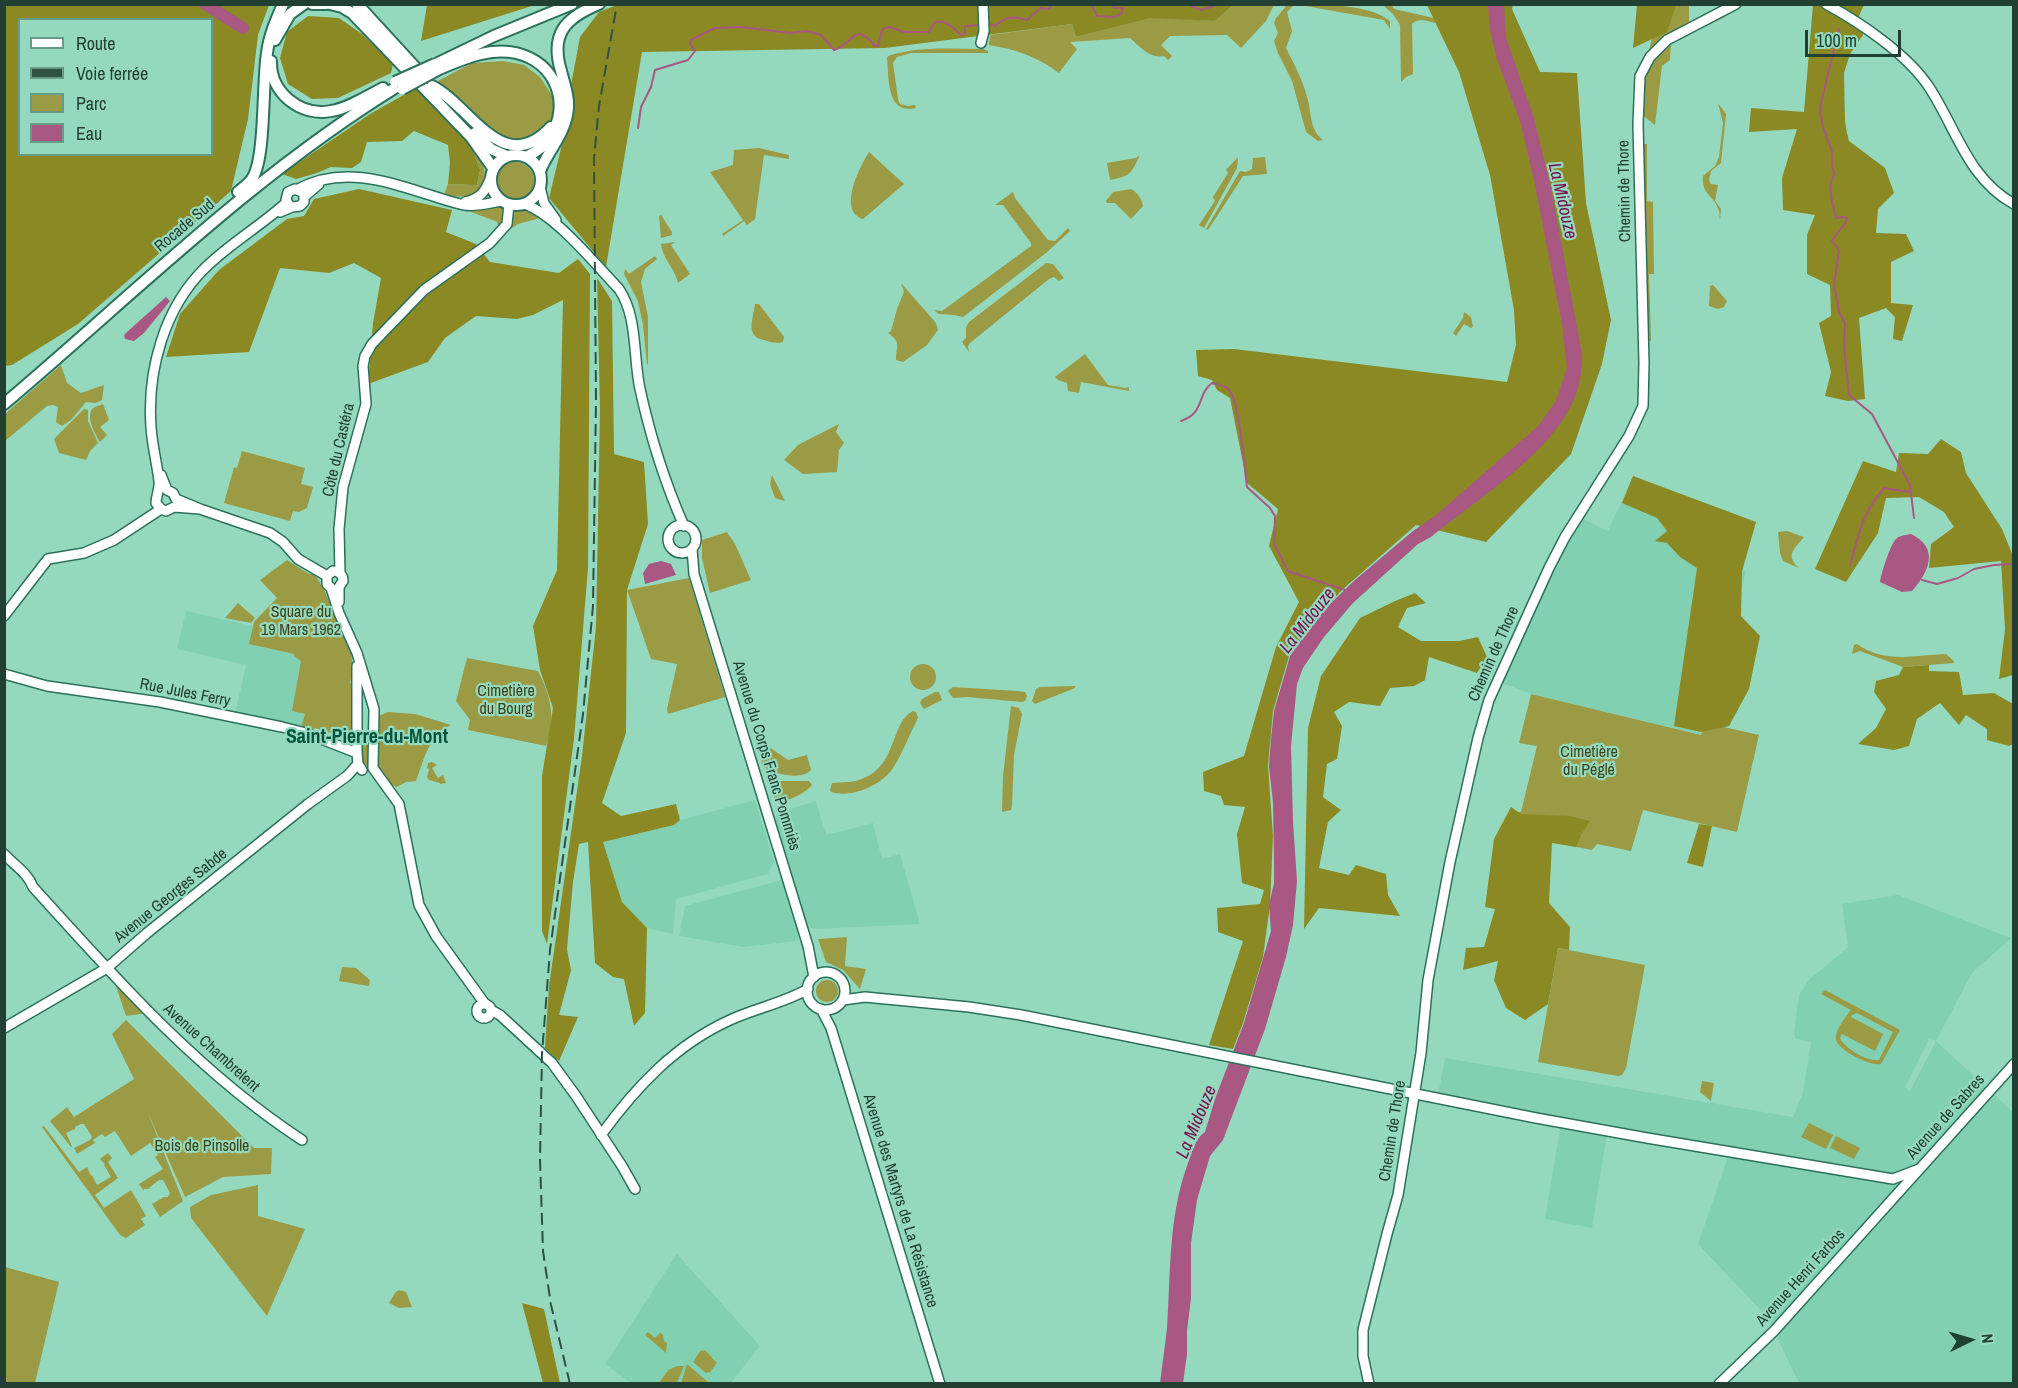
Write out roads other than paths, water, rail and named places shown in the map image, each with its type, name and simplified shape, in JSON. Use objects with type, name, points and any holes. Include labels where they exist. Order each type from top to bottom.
[{"type":"main road","points":[[75,342],[94,321],[162,258],[223,207],[252,178],[259,157],[267,51],[283,4]]},
{"type":"main road","points":[[304,4],[290,14],[274,43],[271,67],[275,84],[285,97],[293,103],[317,111],[332,111],[398,86],[494,36],[572,4]]},
{"type":"main road","points":[[312,4],[329,4],[342,7],[352,13],[471,137],[492,174],[495,195],[505,202],[524,204],[537,194],[544,159],[560,136],[567,116],[567,95],[558,58],[559,35],[572,19],[584,10],[599,4]]},
{"type":"main road","points":[[357,4],[488,147],[507,156]]},
{"type":"main road","points":[[437,66],[491,52],[516,53],[530,58],[549,72],[558,86],[561,98],[558,119],[552,136],[545,144],[526,157]]},
{"type":"main road","name":"Rocade Sud","points":[[4,404],[198,234],[261,182],[331,128],[398,86]]},
{"type":"main road","points":[[432,86],[441,91],[495,140],[505,144],[515,145],[535,141],[558,119]]},
{"type":"main road","points":[[492,174],[496,163],[513,154],[526,157],[540,171]]},
{"type":"street","points":[[981,43],[984,31],[983,4]]},
{"type":"street","name":"Chemin de Thore","points":[[1369,1383],[1363,1356],[1363,1330],[1398,1195],[1414,1094],[1428,980],[1450,862],[1478,738],[1489,700],[1561,545],[1629,436],[1643,406],[1638,124],[1640,76],[1650,57],[1667,40],[1736,4]]},
{"type":"street","points":[[1826,4],[1879,39],[1916,70],[1945,114],[1970,164],[1993,190],[2013,204]]},
{"type":"street","points":[[456,203],[479,196],[487,189],[492,174]]},
{"type":"street","points":[[301,193],[323,180],[350,176],[377,178],[465,205],[505,202]]},
{"type":"street","points":[[540,187],[543,203],[572,241]]},
{"type":"street","points":[[163,491],[151,426],[151,394],[154,371],[170,318],[182,296],[204,269],[289,204],[300,206],[304,202],[301,193],[292,189],[288,192],[289,204]]},
{"type":"street","name":"Côte du Castéra","points":[[333,573],[339,551],[343,487],[366,404],[363,366],[365,356],[372,344],[424,290],[490,243],[507,224],[505,202]]},
{"type":"street","points":[[524,204],[537,209],[572,241],[619,290],[626,302],[639,387],[679,526]]},
{"type":"street","points":[[163,491],[173,493],[175,503]]},
{"type":"street","points":[[163,491],[156,499],[159,506],[166,511],[175,503]]},
{"type":"street","points":[[175,503],[200,509],[276,536],[298,559],[333,573],[343,581],[335,587]]},
{"type":"street","points":[[4,616],[48,559],[84,553],[114,540],[140,524],[159,506]]},
{"type":"street","points":[[679,526],[691,529],[696,540],[692,549],[682,553],[675,552],[669,543],[668,536],[679,526]]},
{"type":"street","name":"Avenue du Corps Franc Pommiès","points":[[692,549],[694,574],[808,946],[814,977]]},
{"type":"street","name":"Avenue du Corps Franc Pommiès","points":[[682,553],[694,574]]},
{"type":"street","points":[[333,573],[327,584],[335,587]]},
{"type":"street","points":[[335,587],[339,614],[357,653],[375,714],[364,768]]},
{"type":"street","points":[[357,653],[357,753],[364,768],[381,779],[393,794],[403,815],[419,905],[436,936],[487,1008],[552,1063],[576,1096],[635,1189]]},
{"type":"street","name":"Rue Jules Ferry","points":[[4,674],[47,686],[160,702],[282,727],[306,733],[357,753]]},
{"type":"street","points":[[358,710],[372,705]]},
{"type":"street","name":"Avenue Georges Sabde","points":[[4,1028],[107,968],[147,933],[308,804],[347,776],[364,768]]},
{"type":"street","name":"Avenue Chambrelent","points":[[4,854],[19,867],[35,889],[149,1012],[248,1103],[302,1140]]},
{"type":"street","name":"Avenue du Corps Franc Pommiès","points":[[808,946],[825,972]]},
{"type":"street","points":[[599,1132],[637,1089],[668,1059],[728,1020],[808,989],[814,977],[825,972],[837,976],[845,988],[863,997]]},
{"type":"street","points":[[831,1028],[832,1019],[845,988]]},
{"type":"street","points":[[808,989],[811,1001],[821,1009],[831,1010],[840,1003],[863,997],[1021,1014],[1414,1094],[1641,1137],[1893,1179],[1921,1168]]},
{"type":"street","points":[[781,1001],[811,1001]]},
{"type":"street","name":"Avenue des Martyrs de La Résistance","points":[[821,1009],[831,1028],[940,1383]]},
{"type":"street","name":"Avenue de Sabres","points":[[1902,1190],[2013,1064]]},
{"type":"street","points":[[1893,1179],[1902,1190]]},
{"type":"street","name":"Avenue Henri Farbos","points":[[1719,1383],[1774,1331],[1902,1190]]},
{"type":"water","points":[[1488,5],[1504,5],[1506,38],[1534,118],[1551,188],[1582,354],[1579,383],[1574,399],[1563,419],[1531,457],[1431,537],[1418,544],[1353,603],[1324,637],[1303,668],[1297,684],[1291,746],[1297,881],[1293,925],[1265,1029],[1223,1140],[1210,1156],[1197,1200],[1191,1243],[1191,1299],[1183,1383],[1160,1384],[1177,1204],[1194,1146],[1205,1132],[1244,1023],[1271,931],[1269,905],[1274,883],[1274,857],[1273,802],[1269,767],[1274,711],[1290,656],[1311,626],[1355,580],[1413,531],[1435,516],[1538,426],[1556,401],[1567,368],[1562,324],[1534,180],[1520,121],[1497,59],[1490,30]]},
{"type":"water","points":[[166,297],[170,301],[144,333],[134,341],[125,339],[124,335]]},
{"type":"water","points":[[1911,534],[1926,546],[1929,561],[1923,576],[1912,591],[1902,592],[1880,582],[1892,545],[1900,536]]},
{"type":"water","points":[[661,561],[671,564],[676,575],[645,584],[643,573],[649,564]]},
{"type":"waterway","points":[[205,4],[243,28]]},
{"type":"waterway","points":[[991,24],[995,26],[1010,18],[1027,20],[1039,9],[1049,9],[1052,4]]},
{"type":"waterway","points":[[1091,4],[1097,16],[1114,17],[1121,14],[1123,8],[1115,8],[1111,4]]},
{"type":"waterway","points":[[1187,4],[1201,10],[1220,4]]},
{"type":"waterway","points":[[638,128],[641,107],[651,87],[655,70],[688,60],[695,51],[690,44],[691,40],[715,28],[741,27],[790,33],[807,31],[821,35],[834,50],[858,34],[878,46],[882,30],[890,27],[904,32],[929,32],[935,22],[939,21],[949,25],[961,35],[965,33],[965,26],[981,25]]},
{"type":"waterway","points":[[1839,29],[1820,113],[1832,152],[1834,173],[1831,190],[1836,218],[1847,218],[1832,241],[1839,250],[1834,285],[1839,312],[1845,323],[1844,347],[1849,395],[1872,414],[1910,485],[1914,518]]},
{"type":"waterway","name":"La Midouze","points":[[1181,421],[1194,413],[1212,383],[1229,390],[1239,421],[1247,487],[1270,508],[1275,516],[1274,544],[1288,571],[1345,590]]},
{"type":"waterway","points":[[1850,565],[1866,515],[1884,488],[1909,492]]},
{"type":"waterway","points":[[1922,580],[1937,584],[1958,578],[1974,569],[2014,564]]},
{"type":"railway","points":[[570,1384],[551,1305],[543,1251],[540,1159],[542,1054],[550,950],[583,714],[593,606],[596,401],[594,159],[599,106],[617,4]]},
{"type":"district","name":"Saint-Pierre-du-Mont","points":[[367,738]]},
{"type":"park label","name":"Square du 19 Mars 1962","points":[[301,622]]},
{"type":"park label","name":"Cimetière du Bourg","points":[[506,701]]},
{"type":"park label","name":"Cimetière du Péglé","points":[[1589,762]]},
{"type":"park label","name":"Bois de Pinsolle","points":[[202,1147]]}]
